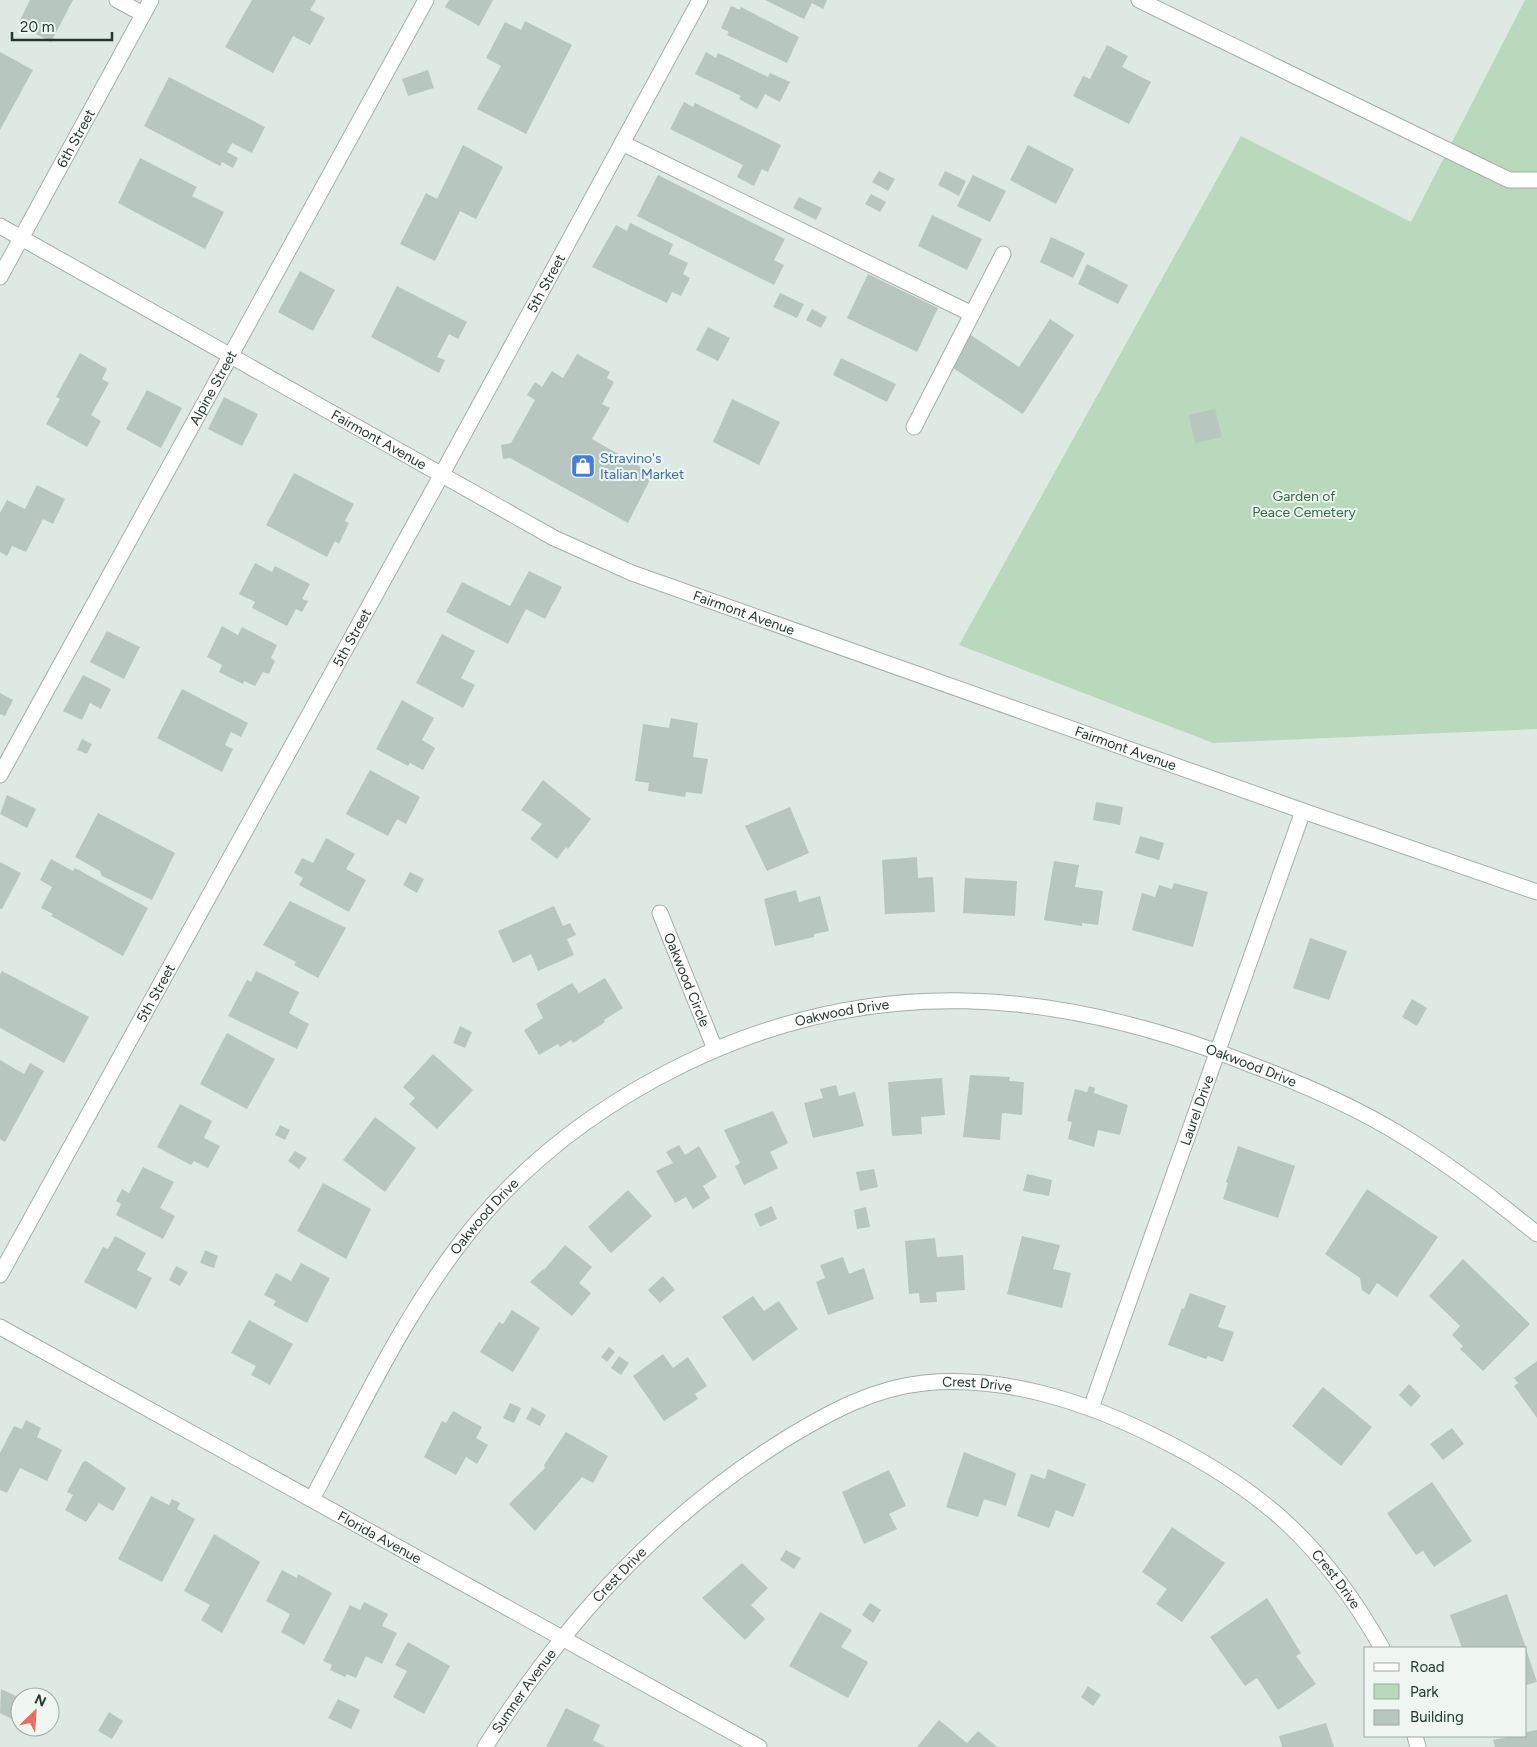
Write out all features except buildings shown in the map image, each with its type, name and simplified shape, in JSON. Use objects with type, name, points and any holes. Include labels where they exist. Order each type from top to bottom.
[{"type":"street","points":[[117,0],[143,14]]},
{"type":"street","name":"6th Street","points":[[0,277],[150,0]]},
{"type":"street","name":"Alpine Street","points":[[0,775],[426,0]]},
{"type":"street","name":"5th Street","points":[[0,1275],[442,474],[700,0]]},
{"type":"street","points":[[1139,0],[1414,136],[1509,180],[1537,180]]},
{"type":"street","points":[[622,143],[972,314]]},
{"type":"street","name":"Fairmont Avenue","points":[[0,226],[554,538],[632,573],[1537,892]]},
{"type":"street","points":[[914,428],[1004,254]]},
{"type":"street","name":"Laurel Drive","points":[[1091,1408],[1303,811]]},
{"type":"street","name":"Oakwood Circle","points":[[660,913],[715,1049]]},
{"type":"street","name":"Oakwood Drive","points":[[312,1499],[406,1324],[440,1270],[480,1219],[524,1172],[573,1131],[642,1085],[715,1049],[756,1033],[819,1015],[883,1003],[928,1000],[998,1001],[1068,1010],[1136,1025],[1218,1051],[1311,1088],[1397,1132],[1474,1183],[1537,1234]]},
{"type":"street","name":"Florida Avenue","points":[[0,1326],[759,1747]]},
{"type":"street","name":"Crest Drive","points":[[563,1637],[598,1595],[655,1537],[705,1495],[744,1467],[832,1410],[877,1393],[923,1383],[971,1382],[1018,1388],[1091,1408],[1129,1423],[1200,1459],[1258,1497],[1304,1540],[1336,1575],[1381,1647]]},
{"type":"street","name":"Sumner Avenue","points":[[485,1747],[563,1637]]},
{"type":"green space","name":"Garden of Peace Cemetery","points":[[1525,0],[1537,0],[1537,729],[1213,743],[959,645],[1241,136],[1411,222]]},
{"type":"place","name":"Stravino's Italian Market","points":[[583,466]]}]
